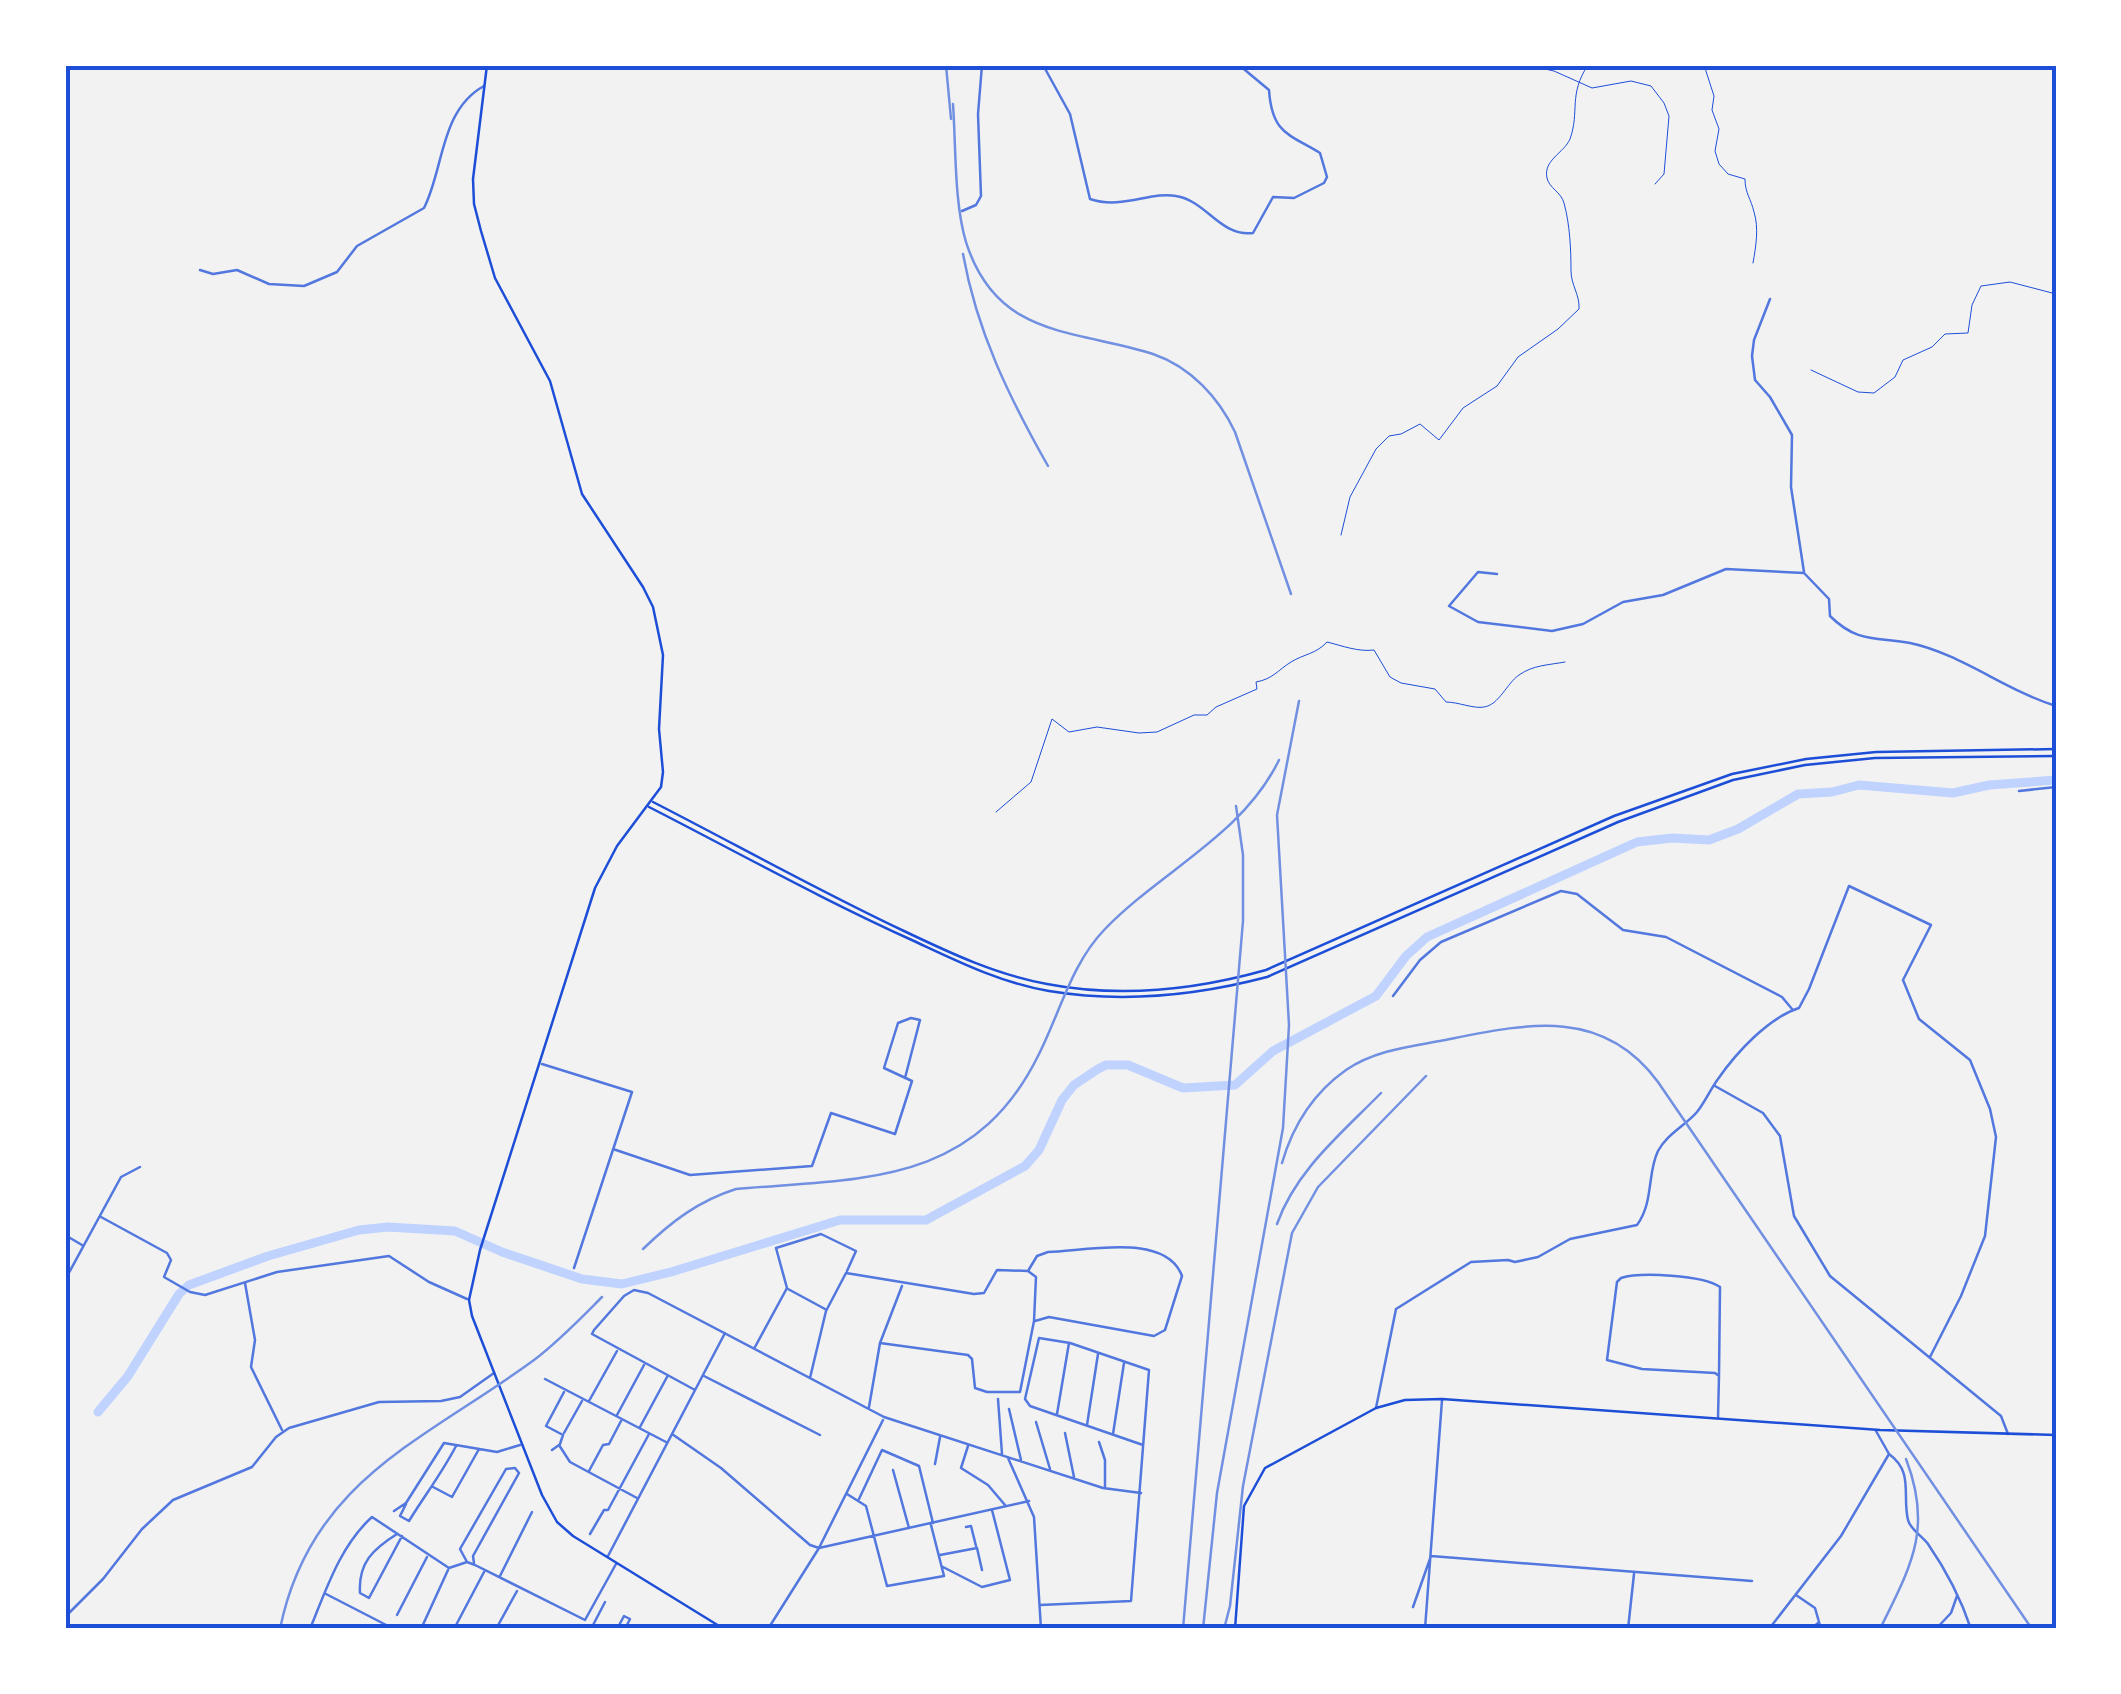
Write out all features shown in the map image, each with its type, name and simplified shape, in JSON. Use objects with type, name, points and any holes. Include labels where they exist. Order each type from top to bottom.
[{"type":"main road","points":[[489,65],[474,158],[474,204],[495,278],[550,381],[582,494],[643,587],[660,631],[664,681],[659,729],[663,772],[652,802],[617,846],[596,888],[480,1250],[468,1300],[546,1504],[557,1522],[724,1629]]},
{"type":"main road","points":[[652,802],[830,896],[988,968],[1047,984],[1091,990],[1154,990],[1210,984],[1266,970],[1614,816],[1732,774],[1806,759],[1876,752],[2056,749]]},
{"type":"main road","points":[[649,807],[835,905],[966,965],[1046,991],[1139,997],[1209,992],[1267,978],[1644,810],[1733,780],[1806,765],[1875,758],[2056,756]]},
{"type":"main road","points":[[1235,1629],[1244,1506],[1266,1468],[1376,1408],[1406,1400],[1442,1399],[1878,1429],[2056,1435]]},
{"type":"street","points":[[962,211],[976,205],[980,196],[978,114],[982,65]]},
{"type":"street","points":[[1043,65],[1070,114],[1090,199],[1112,204],[1174,195],[1190,200],[1224,228],[1253,234],[1273,197],[1294,198],[1324,184],[1327,177],[1320,154],[1288,137],[1270,104],[1269,90],[1239,65]]},
{"type":"street","points":[[200,270],[213,274],[236,270],[280,286],[304,286],[337,272],[356,246],[424,208],[447,132],[472,92],[486,85]]},
{"type":"street","points":[[1770,300],[1754,340],[1755,380],[1792,435],[1791,488],[1804,574],[1829,599],[1830,616],[1842,628],[1871,640],[1912,644],[2056,706]]},
{"type":"street","points":[[1497,574],[1478,572],[1449,606],[1478,622],[1552,631],[1583,624],[1623,602],[1663,595],[1726,569],[1804,574]]},
{"type":"street","points":[[2019,791],[2056,787]]},
{"type":"street","points":[[1376,1408],[1396,1308],[1471,1262],[1515,1262],[1538,1257],[1570,1239],[1637,1225],[1646,1207],[1658,1152],[1679,1126],[1695,1114],[1751,1042],[1799,1008],[1810,990],[1849,886],[1931,925],[1903,986],[1918,1019],[1970,1060],[1990,1109],[1996,1136],[1984,1236],[1961,1296],[1930,1358]]},
{"type":"street","points":[[1393,996],[1420,960],[1441,942],[1560,891],[1577,894],[1623,930],[1656,934],[1782,997],[1793,1010]]},
{"type":"street","points":[[613,1149],[690,1175],[812,1166],[831,1113],[895,1134],[912,1081],[905,1078],[884,1068],[898,1023],[910,1018],[920,1020],[905,1078]]},
{"type":"street","points":[[542,1064],[632,1092],[574,1268]]},
{"type":"street","points":[[1714,1085],[1763,1113],[1780,1136],[1794,1216],[1830,1276],[2002,1416],[2008,1434]]},
{"type":"street","points":[[65,1280],[121,1177],[140,1167]]},
{"type":"street","points":[[102,1218],[167,1253],[171,1260],[164,1277],[190,1292],[205,1295],[277,1272],[389,1256],[468,1300]]},
{"type":"street","points":[[754,1348],[787,1288],[776,1248],[822,1234],[856,1251],[827,1309],[810,1378]]},
{"type":"street","points":[[65,1236],[84,1245]]},
{"type":"street","points":[[1028,1271],[1037,1256],[1048,1252],[1150,1248],[1176,1263],[1182,1276],[1165,1330],[1154,1336],[1049,1317],[1034,1321]]},
{"type":"street","points":[[846,1273],[982,1294],[996,1270],[1028,1271],[1038,1282],[1020,1392],[975,1388],[972,1360],[968,1356],[880,1343]]},
{"type":"street","points":[[1718,1376],[1607,1360],[1617,1282],[1642,1275],[1704,1280],[1720,1286],[1718,1418]]},
{"type":"street","points":[[245,1283],[254,1340],[251,1368],[283,1431]]},
{"type":"street","points":[[868,1409],[880,1343],[903,1283]]},
{"type":"street","points":[[787,1288],[827,1309]]},
{"type":"street","points":[[695,1390],[592,1334],[634,1290],[648,1293],[884,1417],[1074,1479],[1141,1492]]},
{"type":"street","points":[[607,1557],[725,1333]]},
{"type":"street","points":[[1040,1605],[1131,1600],[1149,1370],[1069,1343],[1039,1338],[1025,1399],[1030,1406],[1143,1445]]},
{"type":"street","points":[[1056,1416],[1069,1343]]},
{"type":"street","points":[[589,1402],[618,1348]]},
{"type":"street","points":[[1087,1426],[1098,1352]]},
{"type":"street","points":[[1112,1436],[1125,1360]]},
{"type":"street","points":[[616,1416],[644,1363]]},
{"type":"street","points":[[65,1617],[172,1500],[252,1467],[283,1431],[378,1402],[460,1398],[494,1372]]},
{"type":"street","points":[[703,1375],[820,1436]]},
{"type":"street","points":[[640,1428],[668,1376]]},
{"type":"street","points":[[545,1378],[668,1442]]},
{"type":"street","points":[[563,1435],[546,1426],[565,1390]]},
{"type":"street","points":[[998,1398],[1004,1456],[1030,1501],[1038,1538],[1041,1629]]},
{"type":"street","points":[[552,1450],[560,1445],[583,1399]]},
{"type":"street","points":[[1425,1629],[1442,1399]]},
{"type":"street","points":[[1009,1409],[1021,1462]]},
{"type":"street","points":[[768,1629],[819,1548],[884,1417]]},
{"type":"street","points":[[588,1472],[622,1419]]},
{"type":"street","points":[[1036,1422],[1050,1471]]},
{"type":"street","points":[[1878,1429],[1889,1454],[1898,1460],[1905,1474],[1908,1521],[1926,1542],[1957,1594],[1971,1629]]},
{"type":"street","points":[[590,1534],[620,1489],[649,1433]]},
{"type":"street","points":[[1065,1433],[1074,1479]]},
{"type":"street","points":[[672,1434],[721,1468],[810,1545],[819,1548],[1030,1501]]},
{"type":"street","points":[[935,1464],[940,1435]]},
{"type":"street","points":[[1098,1442],[1105,1460],[1105,1488]]},
{"type":"street","points":[[456,1445],[409,1521],[400,1516],[444,1444],[456,1445],[497,1452],[522,1444]]},
{"type":"street","points":[[968,1444],[961,1468],[988,1485],[1006,1507]]},
{"type":"street","points":[[560,1445],[570,1462],[638,1499]]},
{"type":"street","points":[[431,1487],[452,1497],[479,1449]]},
{"type":"street","points":[[846,1494],[866,1506],[887,1586],[944,1576],[919,1466],[882,1450],[858,1500]]},
{"type":"street","points":[[1768,1629],[1841,1536],[1889,1454]]},
{"type":"street","points":[[468,1562],[460,1548],[506,1468],[515,1468],[519,1473],[472,1556],[474,1564]]},
{"type":"street","points":[[893,1470],[909,1530]]},
{"type":"street","points":[[394,1511],[406,1503]]},
{"type":"street","points":[[941,1566],[982,1587],[1010,1580],[992,1510]]},
{"type":"street","points":[[499,1577],[532,1512]]},
{"type":"street","points":[[310,1629],[329,1580],[370,1518],[378,1518],[449,1568],[474,1564],[585,1620],[617,1563]]},
{"type":"street","points":[[966,1528],[972,1526],[982,1570]]},
{"type":"street","points":[[400,1535],[368,1598],[360,1593],[365,1561],[376,1547],[400,1535]]},
{"type":"street","points":[[938,1556],[976,1548]]},
{"type":"street","points":[[397,1615],[428,1556]]},
{"type":"street","points":[[1430,1556],[1752,1582]]},
{"type":"street","points":[[1413,1608],[1430,1556]]},
{"type":"street","points":[[421,1629],[449,1568]]},
{"type":"street","points":[[454,1629],[485,1571]]},
{"type":"street","points":[[1628,1629],[1634,1572]]},
{"type":"street","points":[[496,1629],[518,1588]]},
{"type":"street","points":[[325,1593],[394,1629]]},
{"type":"street","points":[[1936,1629],[1951,1613],[1957,1594]]},
{"type":"street","points":[[1795,1595],[1816,1608],[1822,1629]]},
{"type":"street","points":[[591,1629],[604,1602]]},
{"type":"street","points":[[617,1629],[624,1616],[630,1619],[625,1629]]},
{"type":"street","points":[[1811,1629],[1819,1622]]},
{"type":"path","points":[[1527,65],[1602,88],[1636,82],[1651,86],[1669,116],[1664,174],[1655,184]]},
{"type":"path","points":[[1341,536],[1350,497],[1382,441],[1420,424],[1439,440],[1464,408],[1496,386],[1518,357],[1579,309],[1564,202],[1547,180],[1551,160],[1571,136],[1578,82],[1588,65]]},
{"type":"path","points":[[1704,65],[1714,96],[1712,110],[1720,129],[1715,151],[1719,164],[1728,174],[1745,179],[1745,193],[1754,211],[1753,263]]},
{"type":"path","points":[[1811,370],[1858,392],[1874,392],[1895,377],[1903,360],[1923,352],[1945,334],[1968,333],[1972,304],[1981,286],[2010,282],[2056,294]]},
{"type":"path","points":[[996,812],[1031,782],[1052,720],[1069,732],[1096,727],[1157,732],[1208,714],[1257,689],[1256,682],[1278,675],[1291,662],[1320,651],[1327,642],[1361,652],[1374,650],[1390,677],[1435,689],[1446,702],[1481,709],[1491,705],[1507,685],[1530,669],[1565,662]]},
{"type":"waterway","points":[[98,1412],[128,1376],[179,1294],[189,1285],[268,1256],[359,1230],[388,1227],[455,1231],[502,1252],[582,1279],[622,1284],[840,1220],[926,1220],[1025,1166],[1039,1150],[1062,1100],[1074,1085],[1098,1069],[1128,1065],[1183,1088],[1235,1085],[1273,1051],[1376,996],[1406,956],[1427,937],[1637,842],[1672,838],[1709,840],[1738,829],[1798,794],[1859,785],[1953,793],[1989,785],[2056,780]]},
{"type":"railway","points":[[946,65],[951,119]]},
{"type":"railway","points":[[953,104],[959,209],[966,242],[980,274],[998,297],[1019,314],[1069,333],[1153,354],[1180,367],[1202,385],[1235,432],[1291,594]]},
{"type":"railway","points":[[963,254],[996,363],[1048,466]]},
{"type":"railway","points":[[1203,1629],[1217,1493],[1283,1128],[1289,1025],[1277,815],[1299,701]]},
{"type":"railway","points":[[643,1249],[686,1213],[736,1189],[869,1177],[909,1168],[947,1153],[981,1130],[1011,1099],[1038,1056],[1075,973],[1093,943],[1127,908],[1223,831],[1263,786],[1279,760]]},
{"type":"railway","points":[[1183,1629],[1243,921],[1243,855],[1236,806]]},
{"type":"railway","points":[[1282,1163],[1298,1123],[1314,1100],[1334,1079],[1368,1058],[1415,1045],[1530,1026],[1558,1026],[1611,1040],[1636,1057],[1658,1082],[2032,1629]]},
{"type":"railway","points":[[1224,1629],[1243,1486],[1292,1233],[1318,1187],[1426,1076]]},
{"type":"railway","points":[[1277,1224],[1308,1169],[1381,1093]]},
{"type":"railway","points":[[280,1629],[295,1578],[317,1535],[345,1500],[414,1441],[534,1360],[602,1297]]},
{"type":"railway","points":[[1880,1629],[1915,1547],[1918,1506],[1906,1459]]}]
